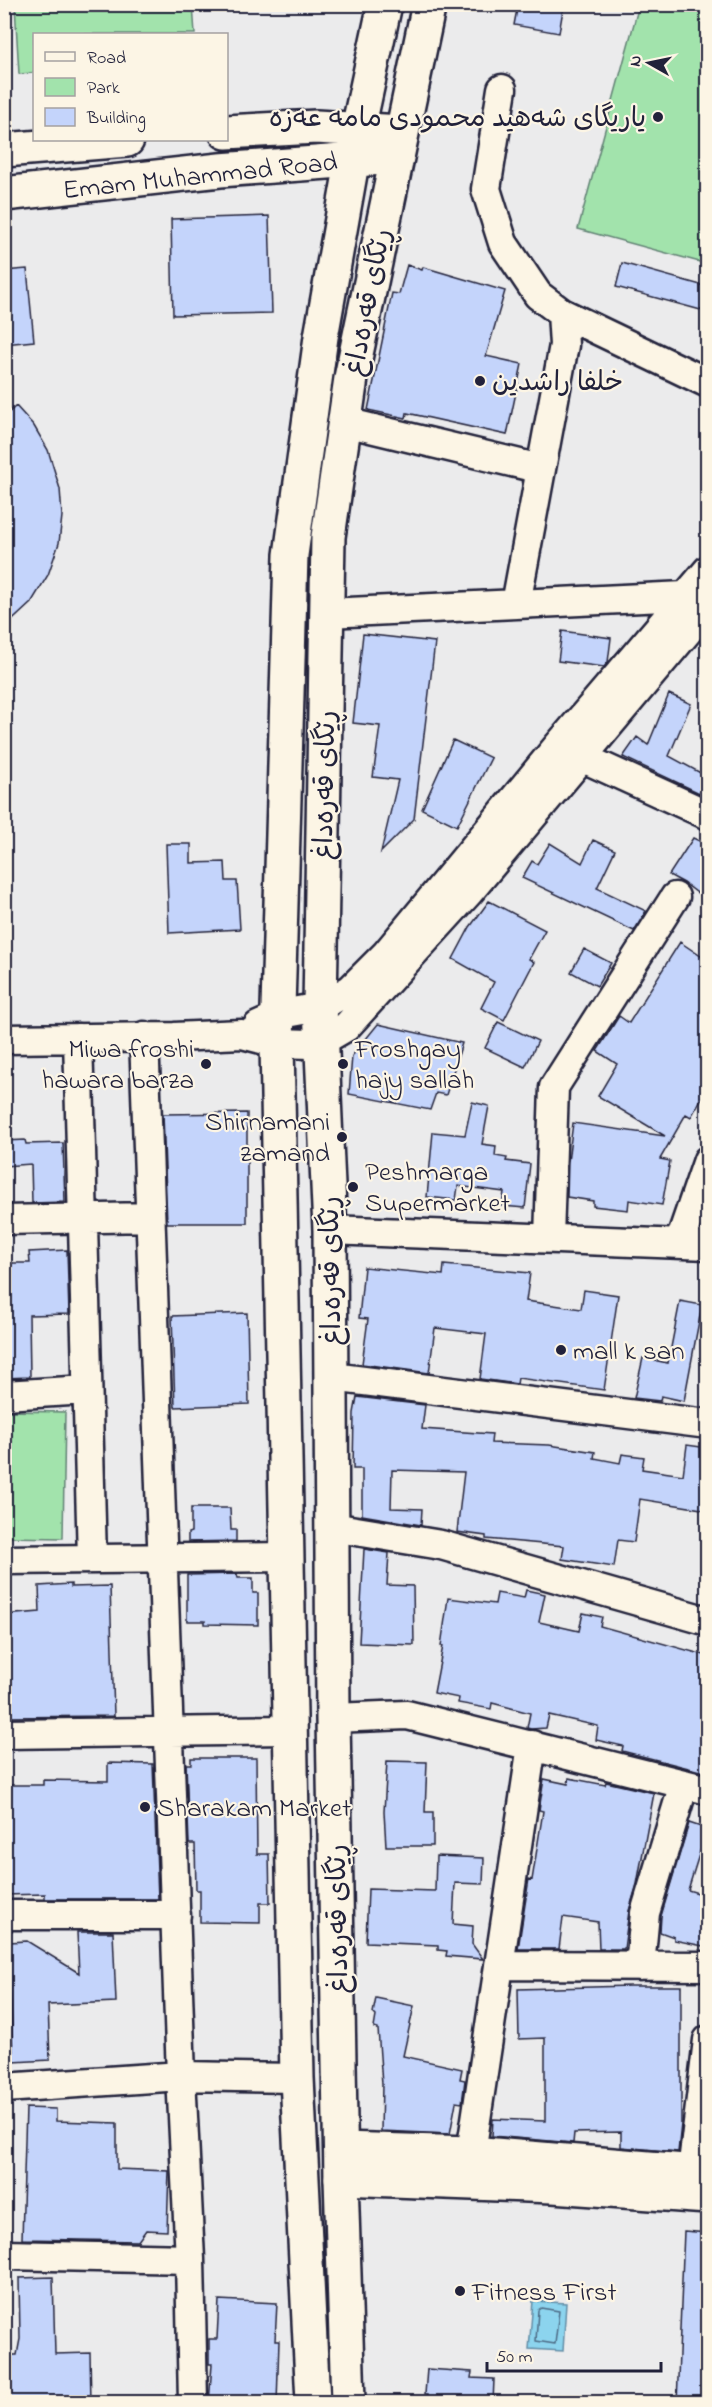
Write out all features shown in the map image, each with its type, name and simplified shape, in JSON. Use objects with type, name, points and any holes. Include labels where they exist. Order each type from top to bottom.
[{"type":"main road","name":"ڕێگای قەرەداغ","points":[[313,2403],[297,2078],[278,1030],[291,555],[321,337],[356,145],[385,4]]},
{"type":"main road","name":"ڕێگای قەرەداغ","points":[[348,2403],[333,1718],[330,1230],[320,1007],[328,537],[351,378],[429,4]]},
{"type":"main road","name":"Emam Muhammad Road","points":[[228,132],[316,127],[356,145]]},
{"type":"main road","name":"Emam Muhammad Road","points":[[4,150],[115,141]]},
{"type":"main road","name":"Emam Muhammad Road","points":[[4,194],[219,155],[399,144]]},
{"type":"main road","points":[[341,2164],[471,2153],[702,2181]]},
{"type":"main road","points":[[341,2164],[553,2186],[702,2181]]},
{"type":"street","points":[[502,89],[486,189],[503,243],[538,295],[562,313],[708,383]]},
{"type":"street","points":[[516,604],[564,345],[562,313]]},
{"type":"street","points":[[345,422],[541,469]]},
{"type":"street","points":[[278,1030],[287,1013],[320,1007],[351,989],[386,954],[570,752],[696,602],[708,570]]},
{"type":"street","points":[[327,613],[516,604],[696,602]]},
{"type":"street","points":[[570,752],[708,814]]},
{"type":"street","points":[[4,1039],[144,1036],[174,1038],[278,1030],[311,1044],[322,1041],[346,1027],[469,892],[570,752]]},
{"type":"street","points":[[549,1238],[554,1087],[675,897]]},
{"type":"street","points":[[144,1036],[181,2076],[190,2259],[193,2403]]},
{"type":"street","points":[[78,1038],[92,1559]]},
{"type":"street","points":[[679,1244],[708,1160]]},
{"type":"street","points":[[4,1220],[149,1217]]},
{"type":"street","points":[[330,1230],[708,1245]]},
{"type":"street","points":[[332,1377],[708,1424]]},
{"type":"street","points":[[4,1395],[87,1390]]},
{"type":"street","points":[[332,1527],[441,1545],[708,1621]]},
{"type":"street","points":[[4,1560],[287,1557]]},
{"type":"street","points":[[333,1718],[407,1715],[696,1787],[645,1913],[640,1966]]},
{"type":"street","points":[[4,1734],[290,1730]]},
{"type":"street","points":[[471,2153],[532,1745]]},
{"type":"street","points":[[4,1915],[176,1915]]},
{"type":"street","points":[[499,1965],[708,1966]]},
{"type":"street","points":[[702,2181],[708,2040]]},
{"type":"street","points":[[4,2088],[181,2076],[297,2078]]},
{"type":"street","points":[[4,2255],[190,2259]]},
{"type":"green space","points":[[15,5],[193,5],[195,33],[33,33],[33,73],[19,74]]},
{"type":"green space","name":"یاریگاى شه‌هید محمودى مامه‌ عه‌زه","points":[[639,5],[707,5],[707,264],[578,229]]},
{"type":"green space","points":[[5,1411],[65,1412],[63,1538],[5,1537]]},
{"type":"water","points":[[533,2301],[566,2303],[563,2351],[529,2349]]},
{"type":"building","points":[[518,4],[564,4],[559,33],[514,25]]},
{"type":"building","points":[[269,216],[272,313],[173,315],[171,219]]},
{"type":"building","points":[[622,263],[708,287],[708,312],[616,287]]},
{"type":"building","points":[[407,265],[422,270],[423,267],[505,291],[486,356],[522,364],[507,435],[407,413],[406,418],[368,410],[392,293],[399,294]]},
{"type":"building","points":[[27,269],[34,341],[4,344],[4,271]]},
{"type":"building","points":[[16,406],[34,426],[48,450],[60,489],[62,516],[59,543],[48,575],[31,603],[4,628],[4,417]]},
{"type":"building","points":[[562,631],[611,638],[608,662],[604,667],[558,661]]},
{"type":"building","points":[[363,634],[435,642],[414,819],[381,852],[398,780],[373,777],[380,726],[353,723]]},
{"type":"building","points":[[669,694],[691,704],[669,756],[708,777],[708,797],[623,757],[637,737],[648,745]]},
{"type":"building","points":[[453,740],[491,758],[457,826],[422,809]]},
{"type":"building","points":[[693,838],[708,845],[708,901],[669,875]]},
{"type":"building","points":[[593,840],[615,850],[597,888],[646,911],[634,931],[522,878],[532,861],[537,864],[550,843],[582,863]]},
{"type":"building","points":[[166,844],[191,844],[191,863],[225,862],[226,881],[237,881],[240,929],[169,933]]},
{"type":"building","points":[[489,901],[545,930],[529,959],[534,962],[504,1020],[481,1008],[494,982],[453,959],[470,927]]},
{"type":"building","points":[[680,942],[708,961],[708,1087],[691,1117],[686,1114],[660,1159],[670,1161],[662,1205],[629,1200],[628,1210],[593,1206],[593,1201],[567,1197],[568,1162],[573,1123],[665,1136],[598,1096],[617,1064],[597,1051],[619,1016],[629,1023]]},
{"type":"building","points":[[584,949],[611,963],[597,986],[571,972]]},
{"type":"building","points":[[498,1022],[538,1041],[525,1067],[485,1048]]},
{"type":"building","points":[[378,1024],[462,1043],[446,1095],[436,1093],[430,1110],[349,1094],[352,1056]]},
{"type":"building","points":[[472,1102],[489,1106],[482,1144],[496,1146],[495,1156],[507,1158],[506,1161],[530,1164],[525,1208],[502,1206],[504,1192],[458,1186],[456,1200],[427,1197],[433,1132],[465,1135]]},
{"type":"building","points":[[247,1113],[247,1223],[167,1223],[163,1114]]},
{"type":"building","points":[[25,1140],[26,1144],[63,1143],[65,1202],[32,1203],[31,1164],[4,1166],[4,1141]]},
{"type":"building","points":[[67,1250],[69,1314],[29,1315],[30,1377],[4,1378],[4,1263],[30,1263],[29,1252]]},
{"type":"building","points":[[444,1265],[530,1273],[526,1301],[581,1309],[584,1290],[618,1295],[604,1390],[518,1378],[517,1384],[480,1379],[486,1334],[435,1328],[429,1373],[362,1364],[368,1319],[359,1318],[364,1267],[443,1275]]},
{"type":"building","points":[[680,1301],[702,1305],[684,1401],[661,1396],[660,1401],[634,1398],[643,1358],[668,1363]]},
{"type":"building","points":[[247,1313],[249,1404],[175,1407],[172,1316]]},
{"type":"building","points":[[357,1397],[425,1405],[422,1429],[492,1434],[491,1443],[549,1445],[595,1452],[594,1458],[620,1463],[622,1454],[644,1457],[642,1469],[683,1475],[687,1445],[708,1448],[708,1510],[640,1499],[634,1542],[618,1540],[614,1567],[562,1559],[564,1546],[486,1539],[486,1536],[457,1532],[464,1472],[392,1470],[391,1508],[422,1509],[421,1525],[362,1515],[362,1469],[353,1469],[354,1413]]},
{"type":"building","points":[[191,1508],[230,1508],[231,1530],[236,1530],[236,1541],[188,1542],[188,1533],[191,1532]]},
{"type":"building","points":[[364,1549],[389,1553],[387,1585],[413,1586],[414,1645],[359,1643]]},
{"type":"building","points":[[237,1574],[238,1578],[253,1578],[253,1593],[258,1593],[258,1625],[205,1624],[205,1621],[187,1621],[187,1575]]},
{"type":"building","points":[[71,1584],[71,1587],[110,1586],[114,1716],[4,1717],[4,1615],[40,1612],[39,1586]]},
{"type":"building","points":[[526,1590],[545,1594],[539,1622],[579,1631],[583,1613],[602,1617],[600,1626],[708,1656],[708,1773],[622,1751],[623,1746],[596,1740],[598,1726],[549,1715],[546,1728],[531,1729],[527,1728],[530,1713],[492,1703],[491,1709],[458,1703],[459,1698],[434,1693],[443,1646],[441,1646],[448,1598],[495,1604],[497,1593],[524,1598]]},
{"type":"building","points":[[191,1758],[256,1758],[257,1854],[269,1854],[270,1903],[260,1903],[260,1923],[200,1922],[200,1890],[196,1890],[195,1844],[189,1844],[186,1764],[191,1764]]},
{"type":"building","points":[[387,1761],[427,1762],[425,1812],[433,1812],[433,1846],[386,1846],[384,1812]]},
{"type":"building","points":[[108,1763],[153,1764],[158,1899],[45,1899],[45,1894],[4,1895],[4,1785],[43,1785],[43,1780],[108,1781]]},
{"type":"building","points":[[569,1778],[605,1785],[606,1782],[654,1793],[637,1884],[629,1911],[624,1949],[599,1949],[598,1922],[563,1917],[559,1949],[518,1949],[543,1811],[539,1810],[544,1779],[568,1784]]},
{"type":"building","points":[[689,1823],[707,1829],[688,1890],[708,1896],[708,1947],[674,1940],[674,1937],[660,1932],[661,1916]]},
{"type":"building","points":[[436,1856],[484,1858],[483,1884],[455,1883],[453,1924],[473,1926],[472,1944],[483,1959],[446,1956],[447,1951],[438,1950],[438,1945],[366,1942],[368,1889],[435,1891]]},
{"type":"building","points":[[77,1932],[113,1932],[116,2002],[48,2005],[50,2060],[13,2062],[9,1942],[27,1941],[79,1973]]},
{"type":"building","points":[[681,1986],[681,2124],[678,2152],[621,2147],[621,2132],[574,2133],[573,2143],[492,2136],[493,2119],[545,2121],[545,2038],[519,2039],[518,1989]]},
{"type":"building","points":[[376,1998],[414,2006],[403,2056],[462,2069],[460,2079],[465,2080],[462,2103],[456,2102],[450,2134],[381,2131],[382,2084],[378,2029],[374,2028],[376,2016],[373,2013]]},
{"type":"building","points":[[26,2108],[56,2109],[56,2121],[117,2123],[117,2169],[169,2171],[167,2231],[146,2230],[138,2241],[22,2239]]},
{"type":"building","points":[[684,2231],[708,2233],[708,2403],[677,2403]]},
{"type":"building","points":[[53,2277],[55,2354],[90,2353],[91,2403],[4,2403],[4,2355],[17,2355],[20,2339],[19,2278]]},
{"type":"building","points":[[219,2300],[277,2303],[275,2341],[279,2341],[277,2403],[209,2403],[212,2364],[209,2364],[209,2339],[217,2339]]},
{"type":"building","points":[[427,2369],[472,2372],[471,2378],[494,2379],[493,2403],[427,2403],[428,2394],[425,2394]]},
{"type":"place","name":"یاریگاى شه‌هید محمودى مامه‌ عه‌زه","points":[[658,117]]},
{"type":"place","name":"خلفا راشدين","points":[[480,381]]},
{"type":"place","name":"Miwa froshi hawara barza","points":[[206,1064]]},
{"type":"place","name":"Froshgay hajy sallah","points":[[343,1064]]},
{"type":"place","name":"Shirnamani zamand","points":[[342,1137]]},
{"type":"place","name":"Peshmarga Supermarket","points":[[353,1187]]},
{"type":"place","name":"mall k san","points":[[561,1350]]},
{"type":"place","name":"Sharakam Market","points":[[145,1807]]},
{"type":"place","name":"Fitness First","points":[[460,2291]]}]
